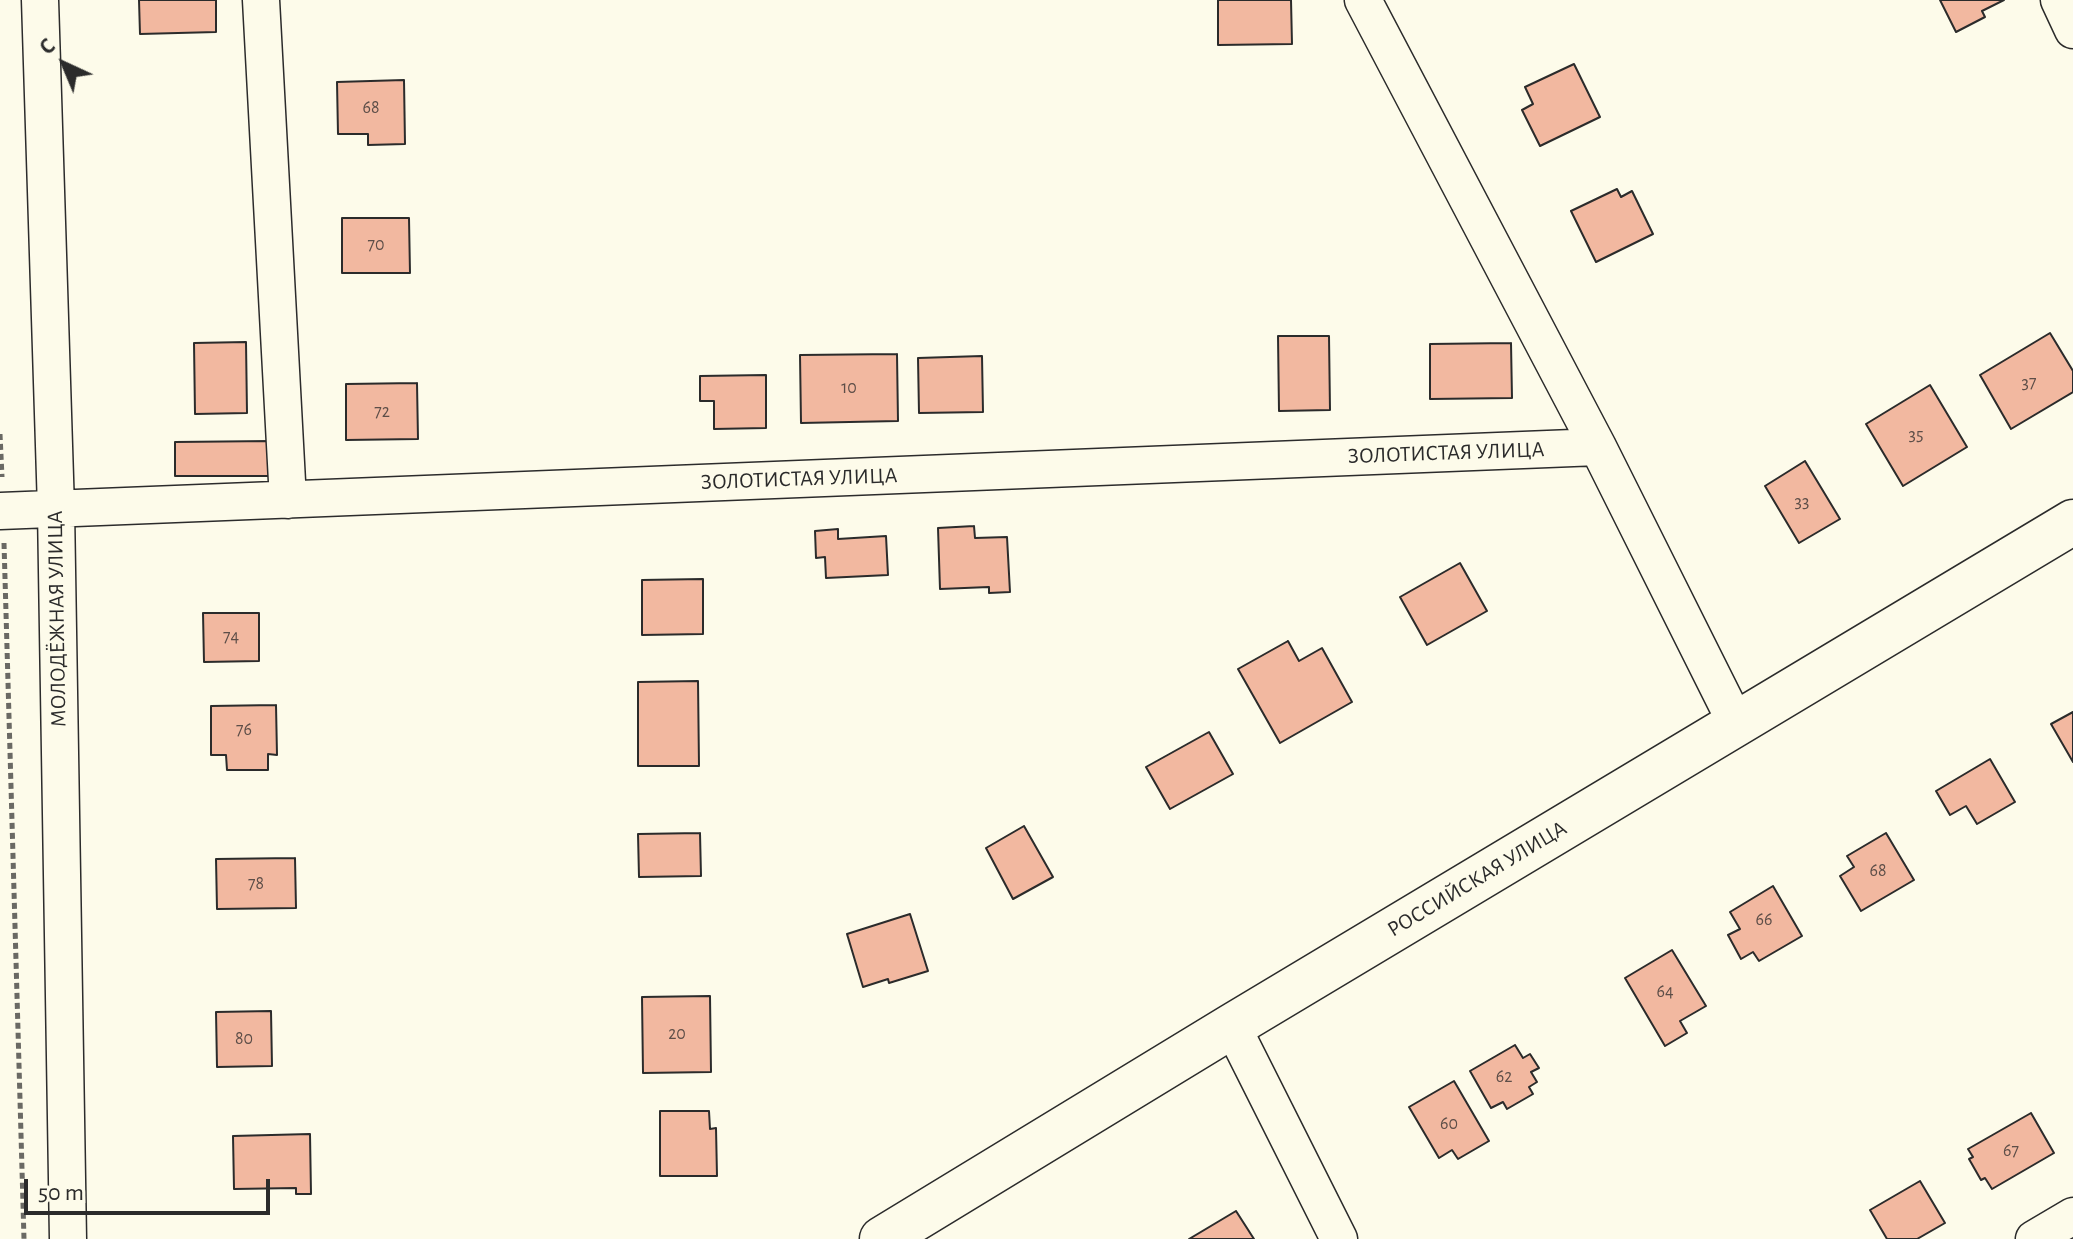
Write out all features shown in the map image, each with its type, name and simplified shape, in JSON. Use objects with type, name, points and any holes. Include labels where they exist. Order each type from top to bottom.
[{"type":"main road","name":"РОССИЙСКАЯ УЛИЦА","points":[[882,1239],[2073,522]]},
{"type":"street","name":"МОЛОДЁЖНАЯ УЛИЦА","points":[[40,0],[56,509],[68,1239]]},
{"type":"street","points":[[261,0],[288,500]]},
{"type":"street","points":[[1363,0],[1598,447],[1736,723]]},
{"type":"street","points":[[2059,0],[2073,30]]},
{"type":"street","name":"ЗОЛОТИСТАЯ УЛИЦА","points":[[2,511],[1598,447]]},
{"type":"street","points":[[1232,1026],[1339,1239]]},
{"type":"street","points":[[2034,1239],[2073,1216]]},
{"type":"path","points":[[0,434],[24,1239]]},
{"type":"building","points":[[139,0],[216,0],[216,32],[140,34]]},
{"type":"building","points":[[1218,0],[1291,0],[1292,44],[1218,45]]},
{"type":"building","points":[[1940,0],[2004,0],[1982,11],[1985,17],[1956,32]]},
{"type":"building","points":[[1574,64],[1600,117],[1540,146],[1522,110],[1533,104],[1525,87]]},
{"type":"building","points":[[404,80],[405,144],[368,145],[368,134],[338,134],[337,82]]},
{"type":"building","points":[[1617,189],[1621,197],[1632,191],[1653,234],[1596,262],[1571,211]]},
{"type":"building","points":[[342,218],[409,218],[410,273],[342,273]]},
{"type":"building","points":[[2050,333],[2073,371],[2073,392],[2011,429],[1980,375]]},
{"type":"building","points":[[1278,336],[1329,336],[1330,410],[1279,411]]},
{"type":"building","points":[[246,342],[247,413],[195,414],[194,343]]},
{"type":"building","points":[[1511,343],[1512,398],[1430,399],[1430,344]]},
{"type":"building","points":[[897,354],[898,421],[801,423],[800,355]]},
{"type":"building","points":[[982,356],[983,412],[919,413],[918,358]]},
{"type":"building","points":[[766,375],[766,428],[714,429],[714,401],[700,401],[700,376]]},
{"type":"building","points":[[417,383],[418,439],[346,440],[346,384]]},
{"type":"building","points":[[1930,385],[1967,447],[1903,486],[1866,424]]},
{"type":"building","points":[[271,441],[271,476],[175,476],[175,442]]},
{"type":"building","points":[[1805,461],[1840,519],[1799,543],[1765,486]]},
{"type":"building","points":[[974,526],[975,538],[1007,537],[1010,592],[989,593],[989,587],[940,589],[938,528]]},
{"type":"building","points":[[838,529],[838,539],[886,536],[888,575],[826,578],[825,557],[816,558],[815,531]]},
{"type":"building","points":[[1460,563],[1487,611],[1427,645],[1400,597]]},
{"type":"building","points":[[703,579],[703,634],[642,635],[642,580]]},
{"type":"building","points":[[203,613],[259,613],[259,661],[204,662]]},
{"type":"building","points":[[1288,641],[1299,661],[1322,648],[1352,702],[1280,743],[1238,669]]},
{"type":"building","points":[[698,681],[699,766],[638,766],[638,682]]},
{"type":"building","points":[[276,705],[277,755],[268,754],[268,770],[227,770],[226,755],[211,755],[211,706]]},
{"type":"building","points":[[2073,712],[2073,762],[2051,724]]},
{"type":"building","points":[[1209,732],[1233,774],[1170,809],[1146,767]]},
{"type":"building","points":[[1990,759],[2015,802],[1977,824],[1966,806],[1950,815],[1936,791]]},
{"type":"building","points":[[1024,826],[1053,877],[1013,899],[986,848]]},
{"type":"building","points":[[700,833],[701,876],[639,877],[638,834]]},
{"type":"building","points":[[1886,833],[1914,880],[1861,911],[1840,876],[1854,867],[1847,856]]},
{"type":"building","points":[[295,858],[296,908],[217,909],[216,859]]},
{"type":"building","points":[[1773,886],[1802,936],[1759,961],[1753,952],[1741,959],[1728,935],[1740,929],[1730,912]]},
{"type":"building","points":[[910,914],[928,971],[863,987],[847,934]]},
{"type":"building","points":[[1672,950],[1706,1006],[1680,1021],[1687,1033],[1665,1046],[1625,978]]},
{"type":"building","points":[[710,996],[711,1072],[643,1073],[642,997]]},
{"type":"building","points":[[271,1011],[272,1066],[217,1067],[216,1012]]},
{"type":"building","points":[[1515,1045],[1523,1058],[1530,1054],[1539,1068],[1531,1072],[1537,1082],[1529,1087],[1533,1094],[1507,1109],[1503,1102],[1491,1108],[1470,1071]]},
{"type":"building","points":[[1454,1081],[1489,1141],[1458,1159],[1452,1150],[1439,1158],[1409,1107]]},
{"type":"building","points":[[660,1111],[709,1111],[710,1129],[716,1128],[717,1176],[660,1176]]},
{"type":"building","points":[[2031,1113],[2054,1153],[1992,1189],[1985,1178],[1981,1180],[1969,1159],[1973,1157],[1968,1149]]},
{"type":"building","points":[[310,1134],[311,1194],[296,1194],[296,1188],[234,1189],[233,1136]]},
{"type":"building","points":[[1920,1181],[1945,1223],[1917,1239],[1887,1239],[1870,1210]]},
{"type":"building","points":[[1236,1211],[1254,1239],[1189,1239]]}]
